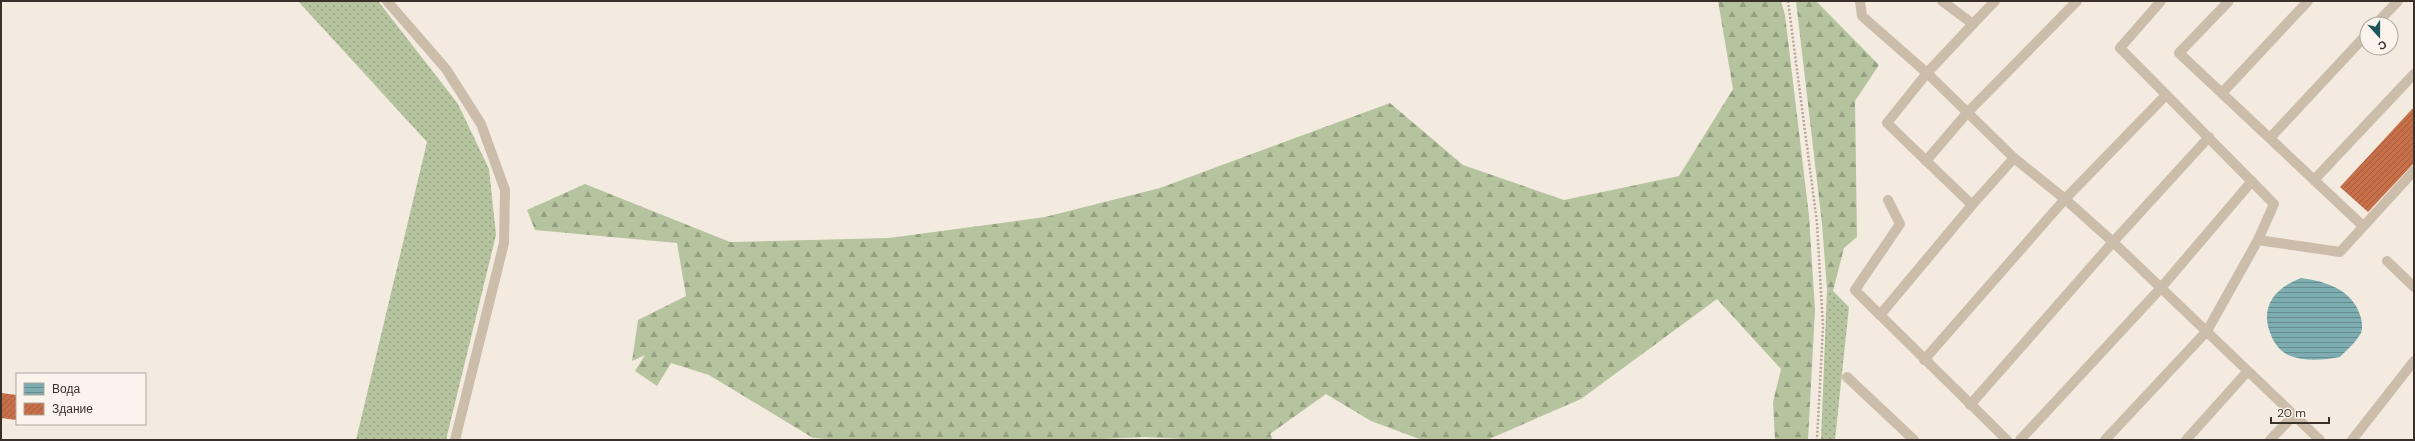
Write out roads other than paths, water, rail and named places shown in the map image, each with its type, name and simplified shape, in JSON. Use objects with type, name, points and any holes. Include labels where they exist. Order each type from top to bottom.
[{"type":"lane","points":[[387,1],[446,69],[481,124],[505,190],[504,243],[456,440]]},
{"type":"lane","points":[[1860,1],[1862,16],[1927,73],[2014,158],[2065,199],[2113,242],[2160,289],[2207,331],[2247,372],[2320,440]]},
{"type":"lane","points":[[1942,1],[1973,24]]},
{"type":"lane","points":[[1972,205],[1886,123],[1927,73],[1995,1]]},
{"type":"lane","points":[[1926,161],[1967,113],[2077,1]]},
{"type":"lane","points":[[2105,440],[2207,331],[2258,240],[2274,204],[2209,137],[2165,96],[2120,48],[2162,1]]},
{"type":"lane","points":[[2229,1],[2179,52],[2363,226]]},
{"type":"lane","points":[[2222,93],[2308,1]]},
{"type":"lane","points":[[2384,16],[2398,1]]},
{"type":"lane","points":[[2270,138],[2359,43]]},
{"type":"lane","points":[[2314,180],[2414,74]]},
{"type":"lane","points":[[1924,360],[2065,199],[2165,96]]},
{"type":"lane","points":[[1970,405],[2113,242],[2209,137]]},
{"type":"lane","points":[[1880,314],[1972,205],[2014,158]]},
{"type":"lane","points":[[2258,240],[2340,252],[2414,171]]},
{"type":"lane","points":[[2020,440],[2160,289],[2252,181]]},
{"type":"lane","points":[[1888,200],[1900,224],[1855,290],[1924,360],[2007,440]]},
{"type":"lane","points":[[2387,260],[2414,287]]},
{"type":"lane","points":[[2352,440],[2414,361]]},
{"type":"lane","points":[[2186,440],[2247,372]]},
{"type":"lane","points":[[1847,377],[1914,440]]},
{"type":"lane","points":[[2270,440],[2294,415]]},
{"type":"water","points":[[2301,278],[2329,284],[2337,288],[2351,299],[2356,306],[2362,322],[2361,333],[2354,343],[2340,357],[2314,360],[2301,359],[2288,355],[2282,351],[2272,338],[2268,325],[2268,307],[2277,293],[2292,282]]}]
